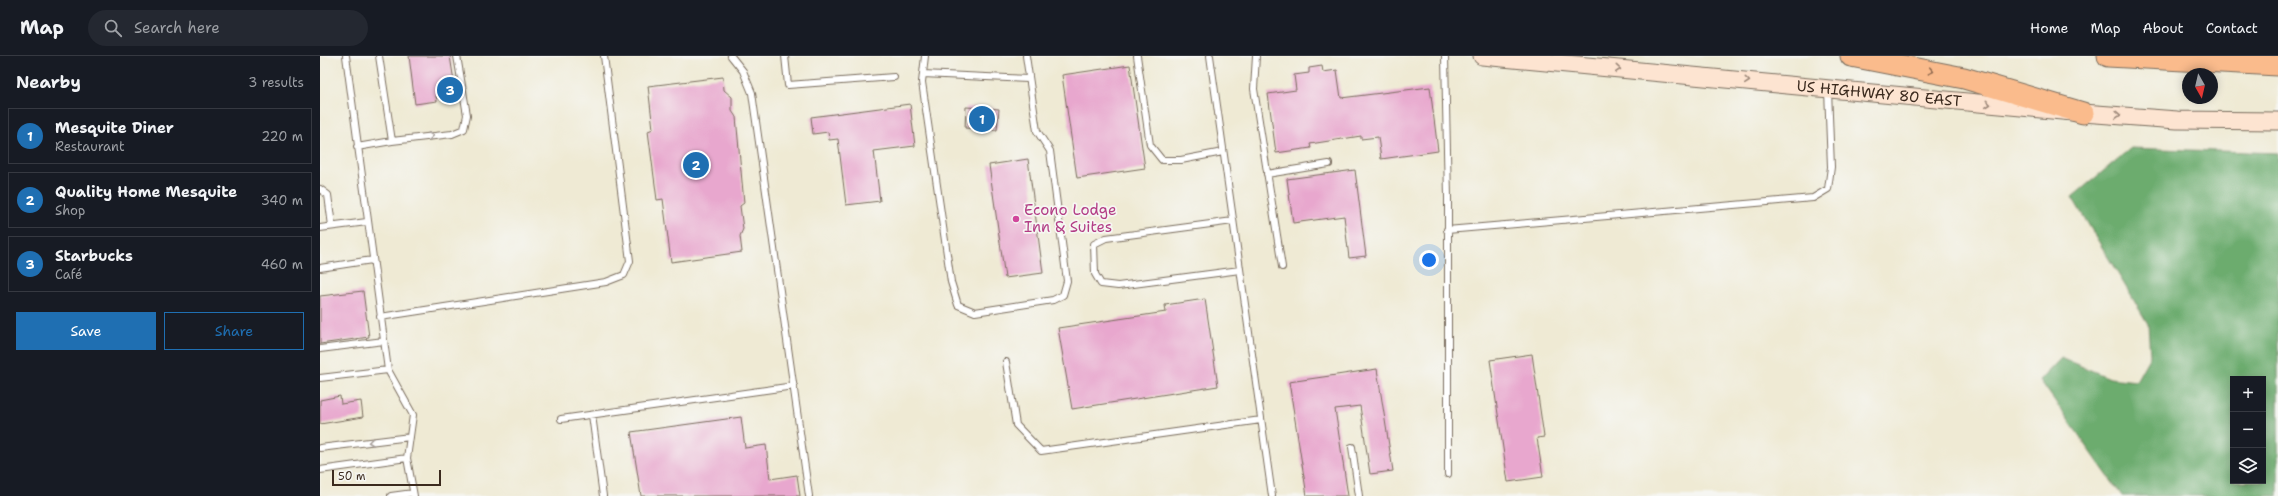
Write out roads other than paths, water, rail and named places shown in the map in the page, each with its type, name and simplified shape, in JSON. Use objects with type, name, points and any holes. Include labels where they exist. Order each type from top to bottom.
[{"type":"highway","points":[[1851,56],[1964,78],[2083,113]]},
{"type":"highway","points":[[2108,56],[2278,65]]},
{"type":"main road","name":"US HIGHWAY 80 EAST","points":[[1482,56],[2083,113],[2177,120],[2278,120]]},
{"type":"lane","points":[[346,56],[372,260],[388,370],[413,415],[407,458],[413,494],[391,496]]},
{"type":"lane","points":[[379,56],[392,142]]},
{"type":"lane","points":[[357,147],[452,134],[464,129],[467,115],[457,56]]},
{"type":"lane","points":[[380,317],[606,282],[624,275],[630,261],[604,56]]},
{"type":"lane","points":[[732,56],[742,71],[752,93],[809,496]]},
{"type":"lane","points":[[785,56],[788,85],[894,76]]},
{"type":"lane","points":[[925,56],[922,82],[951,282],[958,306],[975,312],[1052,300],[1063,295],[1067,281],[1050,151],[1037,131],[1026,56]]},
{"type":"lane","points":[[1137,56],[1150,145],[1162,160],[1181,160],[1223,152]]},
{"type":"lane","points":[[1210,56],[1272,496]]},
{"type":"lane","points":[[1256,56],[1254,88],[1282,267]]},
{"type":"lane","points":[[1445,56],[1448,474]]},
{"type":"lane","points":[[923,74],[1029,79]]},
{"type":"lane","points":[[1447,230],[1813,198],[1828,188],[1831,167],[1828,89]]},
{"type":"lane","points":[[1268,174],[1329,164]]},
{"type":"lane","points":[[320,189],[328,195],[332,226]]},
{"type":"lane","points":[[1233,221],[1106,238],[1094,244],[1095,274],[1101,284],[1118,286],[1240,270]]},
{"type":"lane","points":[[320,228],[367,222]]},
{"type":"lane","points":[[320,268],[372,260]]},
{"type":"lane","points":[[320,349],[384,341]]},
{"type":"lane","points":[[1006,362],[1016,425],[1041,451],[1261,420]]},
{"type":"lane","points":[[320,378],[388,370]]},
{"type":"lane","points":[[562,419],[794,386]]},
{"type":"lane","points":[[592,415],[602,496]]},
{"type":"lane","points":[[320,448],[410,437]]},
{"type":"lane","points":[[1352,447],[1359,496]]},
{"type":"lane","points":[[320,470],[407,458]]},
{"type":"place","name":"Starbucks","points":[[450,90]]},
{"type":"place","name":"Mesquite Diner","points":[[982,119]]},
{"type":"place","name":"Quality Home Mesquite","points":[[696,165]]},
{"type":"place","name":"Econo Lodge Inn & Suites","points":[[1016,219]]}]
